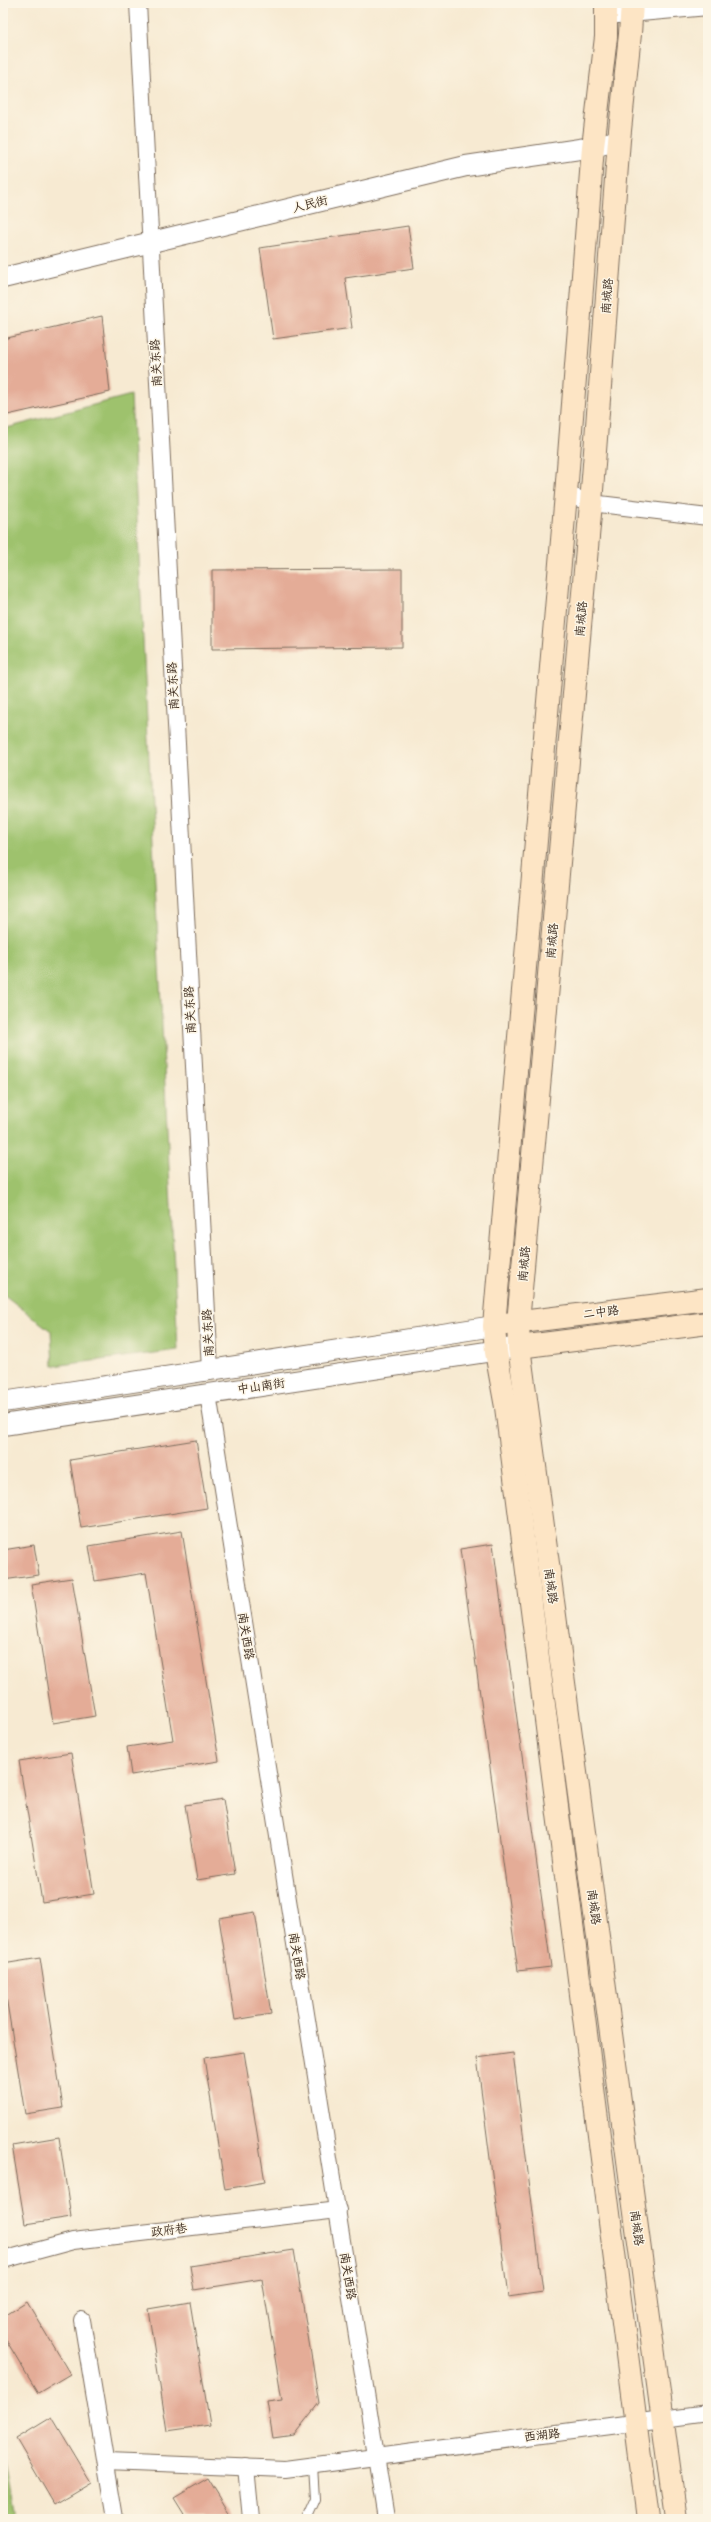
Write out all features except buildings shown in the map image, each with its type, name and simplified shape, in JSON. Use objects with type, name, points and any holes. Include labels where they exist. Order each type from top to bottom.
[{"type":"main road","name":"南城路","points":[[632,8],[618,140],[591,503],[518,1323],[518,1347],[676,2519]]},
{"type":"main road","name":"南城路","points":[[606,9],[606,37],[593,147],[566,494],[494,1326],[496,1352],[506,1407],[637,2423],[648,2519]]},
{"type":"main road","name":"二中路","points":[[494,1326],[708,1299]]},
{"type":"main road","name":"二中路","points":[[518,1347],[708,1323]]},
{"type":"street","name":"南关东路","points":[[138,3],[210,1370]]},
{"type":"street","points":[[606,9],[708,5]]},
{"type":"street","name":"人民街","points":[[3,278],[466,166],[593,147],[618,140]]},
{"type":"street","points":[[566,494],[591,503],[708,517]]},
{"type":"street","name":"中山南街","points":[[3,1402],[494,1326]]},
{"type":"street","name":"中山南街","points":[[3,1426],[208,1394],[496,1352],[518,1347]]},
{"type":"street","name":"南关西路","points":[[208,1394],[386,2519]]},
{"type":"street","name":"政府巷","points":[[3,2260],[73,2241],[338,2210]]},
{"type":"street","points":[[82,2320],[115,2519]]},
{"type":"street","name":"西湖路","points":[[106,2462],[285,2469],[708,2413]]},
{"type":"street","points":[[246,2467],[251,2519]]},
{"type":"lane","points":[[306,2519],[315,2499],[313,2465]]},
{"type":"green space","points":[[131,395],[178,1350],[53,1366],[51,1331],[3,1294],[3,429]]},
{"type":"green space","points":[[3,2458],[15,2519],[3,2519]]}]
